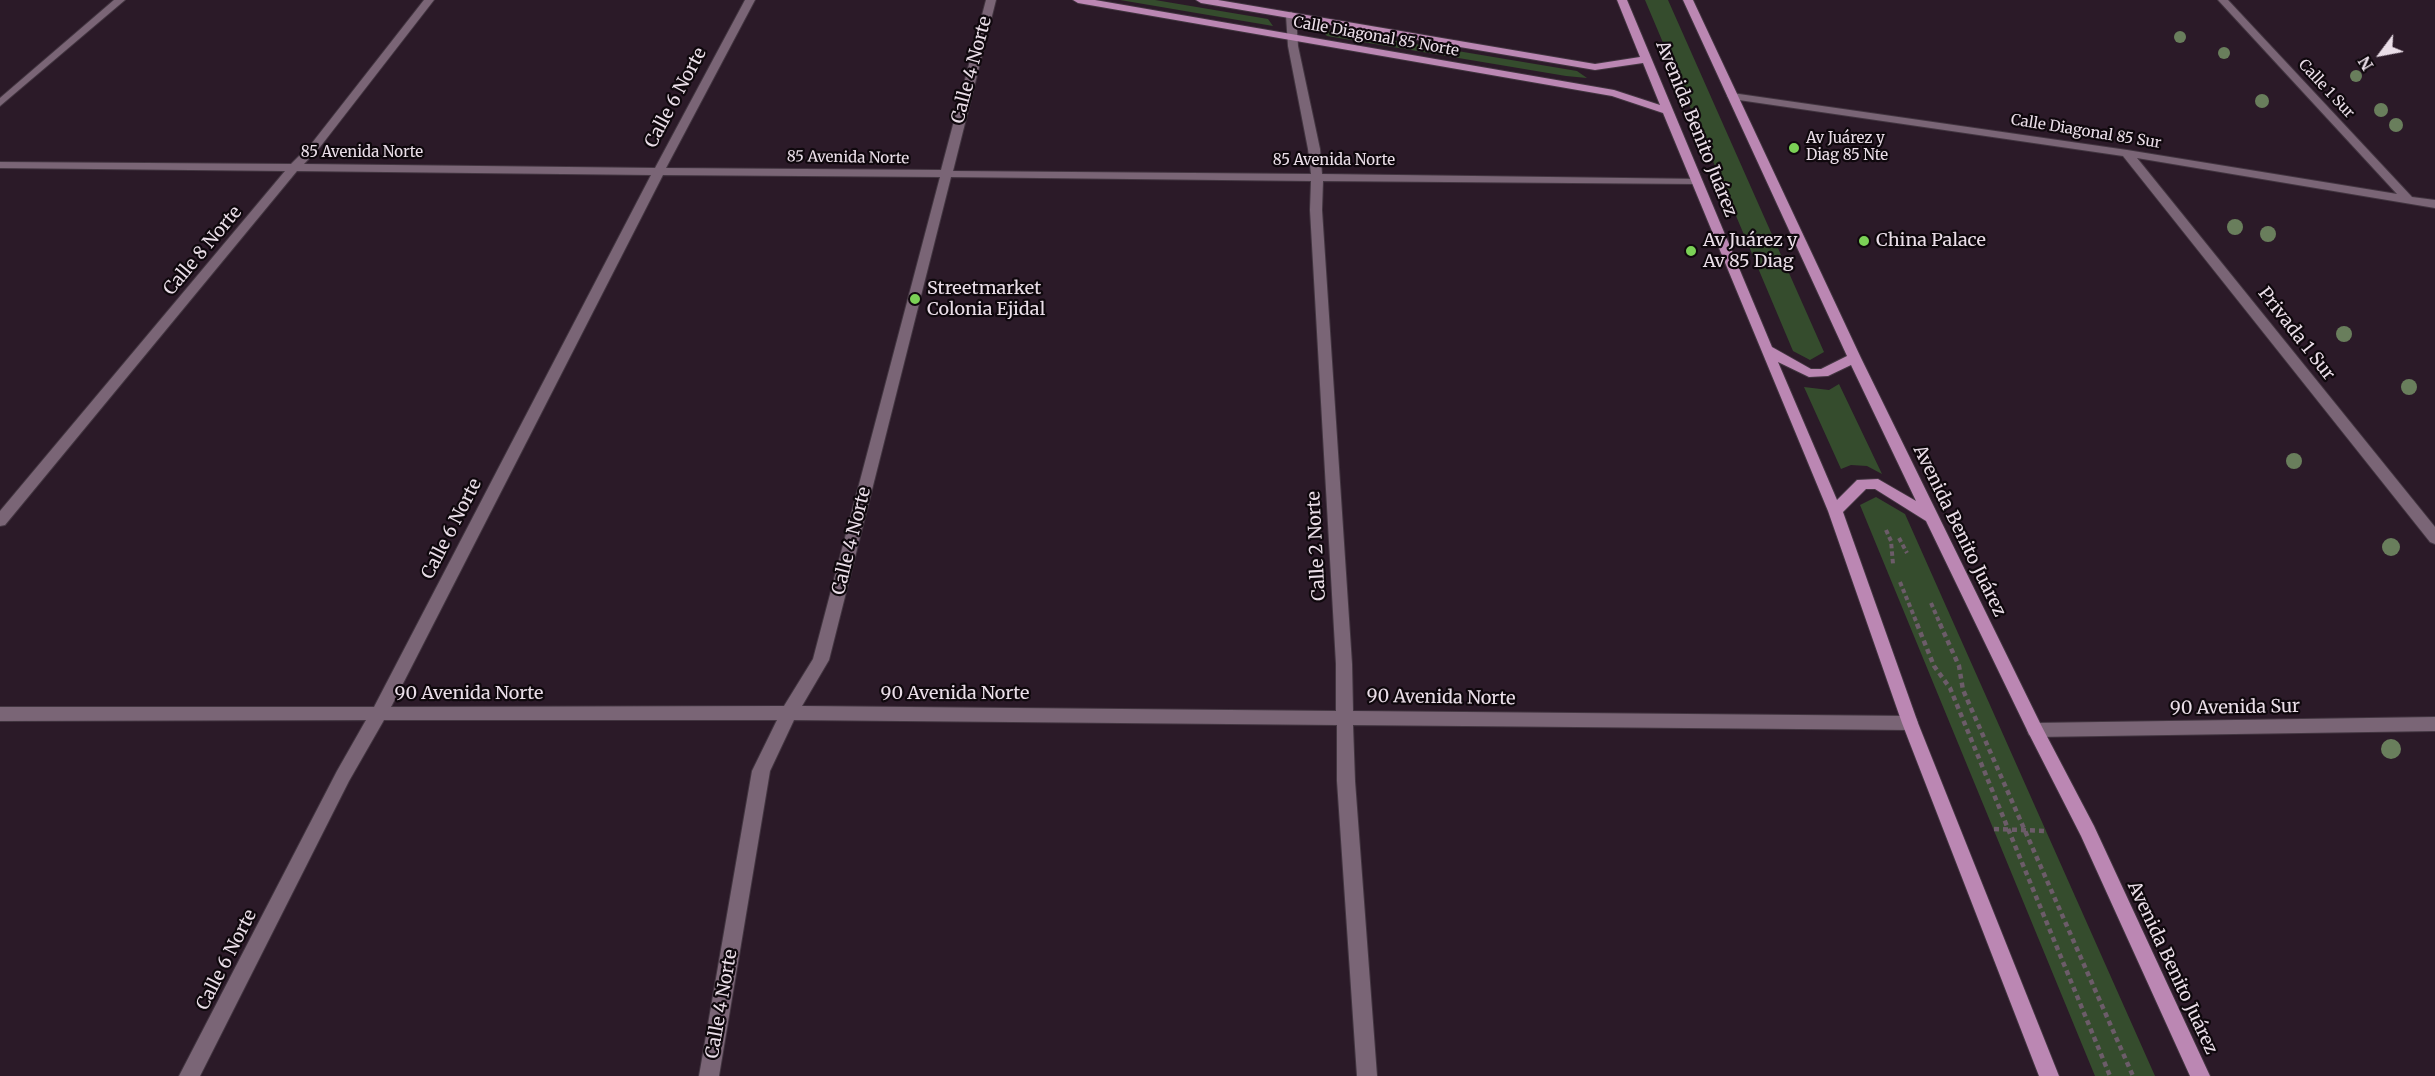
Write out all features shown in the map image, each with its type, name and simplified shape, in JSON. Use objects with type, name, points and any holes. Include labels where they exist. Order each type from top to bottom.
[{"type":"main road","name":"Calle Diagonal 85 Norte","points":[[1078,0],[1614,93],[1668,111]]},
{"type":"main road","name":"Calle Diagonal 85 Norte","points":[[1201,0],[1595,68],[1647,59]]},
{"type":"main road","name":"Avenida Benito Juárez","points":[[1622,0],[1835,511],[1910,723],[2049,1076]]},
{"type":"main road","name":"Avenida Benito Juárez","points":[[1688,0],[1854,358],[2035,730],[2088,832],[2200,1076]]},
{"type":"main road","points":[[1766,349],[1809,373],[1823,373],[1854,358]]},
{"type":"main road","points":[[1835,511],[1862,484],[1878,484],[1930,517]]},
{"type":"street","points":[[0,103],[120,0]]},
{"type":"street","name":"Calle 8 Norte","points":[[0,521],[294,168],[316,145],[429,0]]},
{"type":"street","name":"Calle 6 Norte","points":[[189,1076],[343,776],[379,714],[750,0]]},
{"type":"street","name":"Calle 4 Norte","points":[[710,1076],[761,771],[789,713],[821,660],[990,0]]},
{"type":"street","name":"Calle 1 Sur","points":[[2223,0],[2408,199]]},
{"type":"street","name":"Calle 2 Norte","points":[[1291,15],[1317,176],[1317,222],[1345,716],[1346,781],[1367,1076]]},
{"type":"street","name":"Calle Diagonal 85 Sur","points":[[1732,96],[2127,153],[2435,204]]},
{"type":"street","name":"Privada 1 Sur","points":[[2127,153],[2435,538]]},
{"type":"street","name":"85 Avenida Norte","points":[[0,165],[1696,181]]},
{"type":"street","name":"90 Avenida Norte","points":[[0,714],[789,713],[1345,716],[1910,723]]},
{"type":"street","name":"90 Avenida Sur","points":[[2035,730],[2435,724]]},
{"type":"path","points":[[1994,829],[2048,831]]},
{"type":"green space","points":[[1120,0],[1155,0],[1268,19],[1273,26]]},
{"type":"green space","points":[[1645,0],[1668,0],[1824,352],[1810,360],[1793,351]]},
{"type":"green space","points":[[1332,30],[1577,71],[1587,78],[1327,36],[1323,32]]},
{"type":"green space","points":[[1839,384],[1882,474],[1867,466],[1851,465],[1841,469],[1804,387],[1829,390]]},
{"type":"green space","points":[[1876,497],[1905,514],[2155,1076],[2095,1076],[1860,505]]},
{"type":"place","name":"Av Juárez y Diag 85 Nte","points":[[1794,148]]},
{"type":"place","name":"China Palace","points":[[1864,241]]},
{"type":"place","name":"Av Juárez y Av 85 Diag","points":[[1691,251]]},
{"type":"place","name":"Streetmarket Colonia Ejidal","points":[[915,299]]}]
